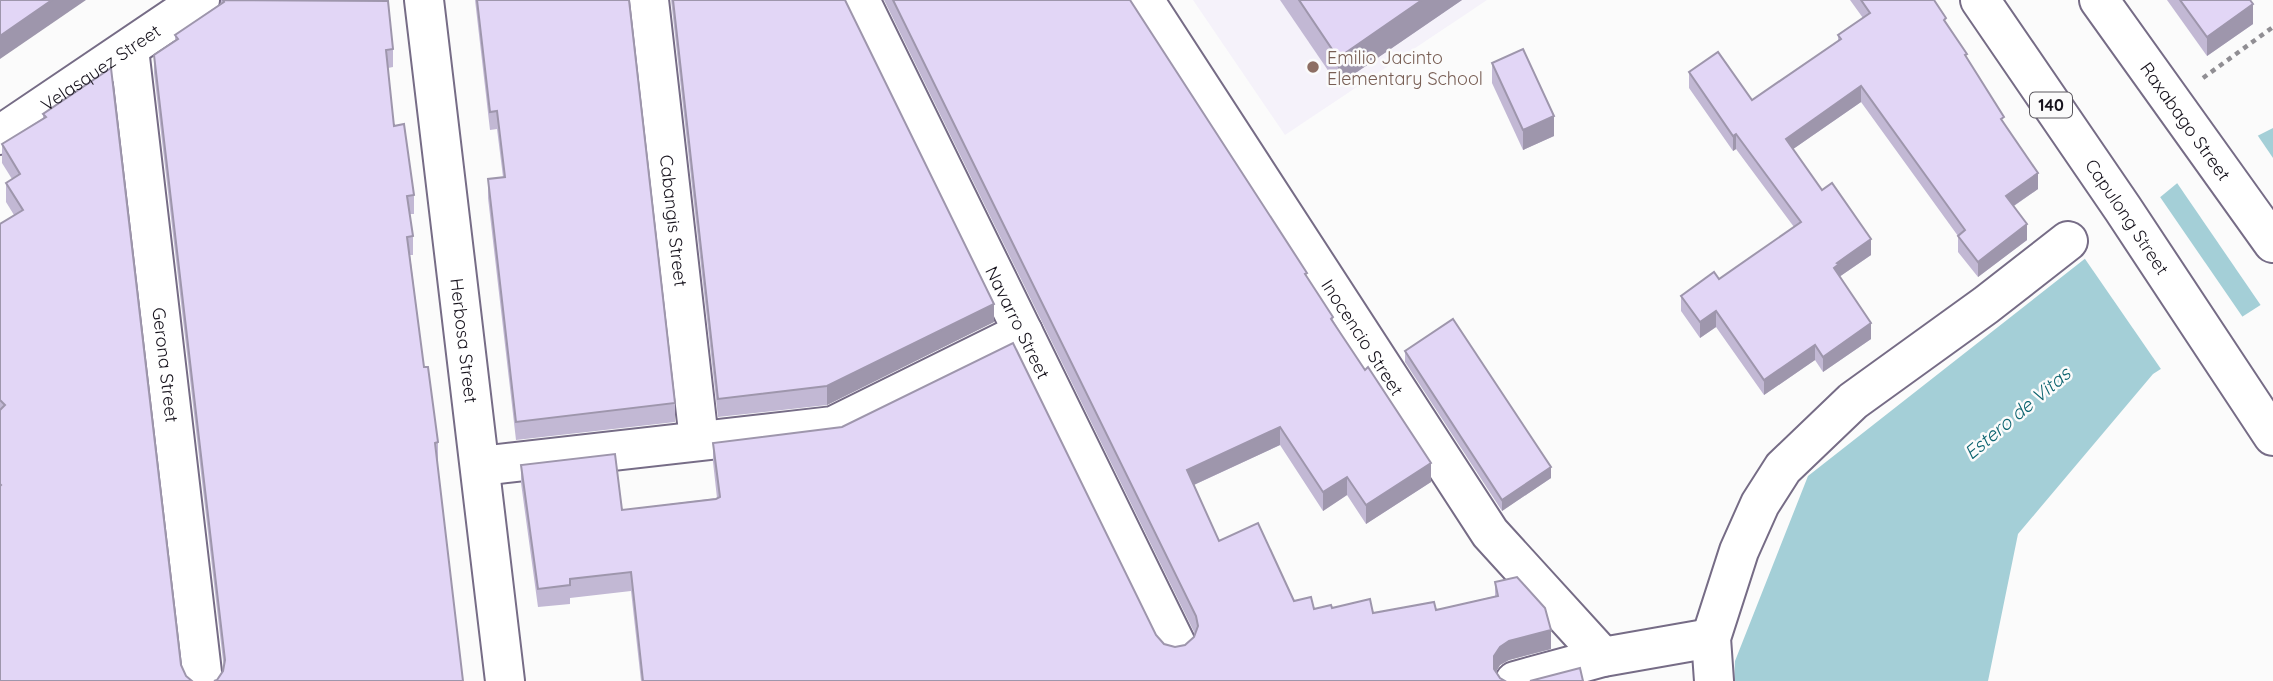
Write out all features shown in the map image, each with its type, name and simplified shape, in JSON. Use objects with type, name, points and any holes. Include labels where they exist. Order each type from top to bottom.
[{"type":"street","name":"Velasquez Street","points":[[0,135],[201,0]]},
{"type":"street","name":"Herbosa Street","points":[[424,0],[505,681]]},
{"type":"street","name":"Cabangis Street","points":[[649,0],[699,440]]},
{"type":"street","name":"Navarro Street","points":[[860,0],[1176,644]]},
{"type":"street","name":"Inocencio Street","points":[[1144,0],[1490,533],[1603,657]]},
{"type":"street","name":"Capulong Street","points":[[1980,0],[2123,209],[2273,436]]},
{"type":"street","name":"Raxabago Street","points":[[2099,0],[2273,243]]},
{"type":"street","name":"Gerona Street","points":[[129,49],[203,681]]},
{"type":"street","points":[[1714,681],[1711,638],[1739,551],[1760,504],[1783,468],[1853,401],[1986,305],[2068,241]]},
{"type":"street","points":[[481,466],[833,426],[1023,332]]},
{"type":"street","points":[[1515,681],[1603,657],[1711,638]]},
{"type":"path","points":[[2171,102],[2273,27]]},
{"type":"shaded area","name":"Emilio Jacinto Elementary School","points":[[1193,0],[1487,0],[1285,135]]},
{"type":"water","name":"Estero de Vitas","points":[[2273,128],[2273,297],[2153,374],[2018,534],[1988,681],[1734,681],[1735,661],[1808,476],[2096,250],[2198,166]]},
{"type":"pier","points":[[2256,133],[2273,158],[2273,300],[2262,307],[2175,180],[2197,163]]},
{"type":"pier","points":[[2158,194],[2244,319],[2163,372],[2083,256]]},
{"type":"building","points":[[0,0],[52,0],[0,36]]},
{"type":"building","points":[[223,0],[388,1],[393,49],[386,50],[394,126],[404,124],[414,195],[407,196],[413,236],[407,237],[424,367],[428,367],[438,442],[435,443],[463,681],[214,681],[223,671],[225,660],[154,55],[178,39],[175,35],[224,2]]},
{"type":"building","points":[[477,0],[629,0],[675,403],[516,422],[488,179],[505,177],[497,111],[490,112]]},
{"type":"building","points":[[673,0],[845,0],[994,304],[827,386],[718,399]]},
{"type":"building","points":[[893,0],[1130,0],[1307,273],[1305,274],[1333,317],[1331,319],[1365,370],[1368,367],[1431,463],[1366,505],[1347,477],[1323,492],[1280,427],[1187,470],[1219,541],[1258,523],[1294,601],[1311,597],[1314,609],[1331,605],[1332,608],[1370,599],[1373,613],[1434,602],[1436,610],[1498,596],[1495,582],[1517,577],[1545,608],[1551,630],[1509,641],[1500,647],[1494,656],[1494,669],[1505,681],[643,681],[631,572],[570,579],[570,585],[538,589],[521,465],[615,454],[622,510],[716,499],[720,497],[713,443],[842,427],[1013,343],[1156,635],[1164,644],[1175,647],[1185,645],[1194,637],[1198,626],[1196,616]]},
{"type":"building","points":[[1299,0],[1422,0],[1338,58]]},
{"type":"building","points":[[1861,0],[1934,0],[2004,117],[2001,119],[2038,173],[2006,196],[2027,224],[1978,262],[1958,236],[1965,230],[1861,86],[1786,139],[1822,190],[1832,183],[1871,239],[1834,268],[1871,323],[1823,357],[1815,345],[1764,380],[1716,311],[1700,322],[1681,296],[1714,272],[1719,279],[1801,222],[1736,134],[1733,136],[1689,72],[1718,52],[1752,100],[1841,39],[1838,35],[1870,13]]},
{"type":"building","points":[[2180,0],[2250,0],[2253,4],[2207,37]]},
{"type":"building","points":[[1523,49],[1554,116],[1523,130],[1492,63]]},
{"type":"building","points":[[111,68],[181,665],[186,676],[192,681],[0,681],[0,410],[5,405],[0,400],[0,224],[23,210],[6,183],[20,174],[2,144],[46,117],[43,114]]},
{"type":"building","points":[[1453,319],[1551,467],[1502,500],[1405,351]]},
{"type":"building","points":[[1580,668],[1583,681],[1530,681]]},
{"type":"place","name":"Emilio Jacinto Elementary School","points":[[1313,67]]}]
